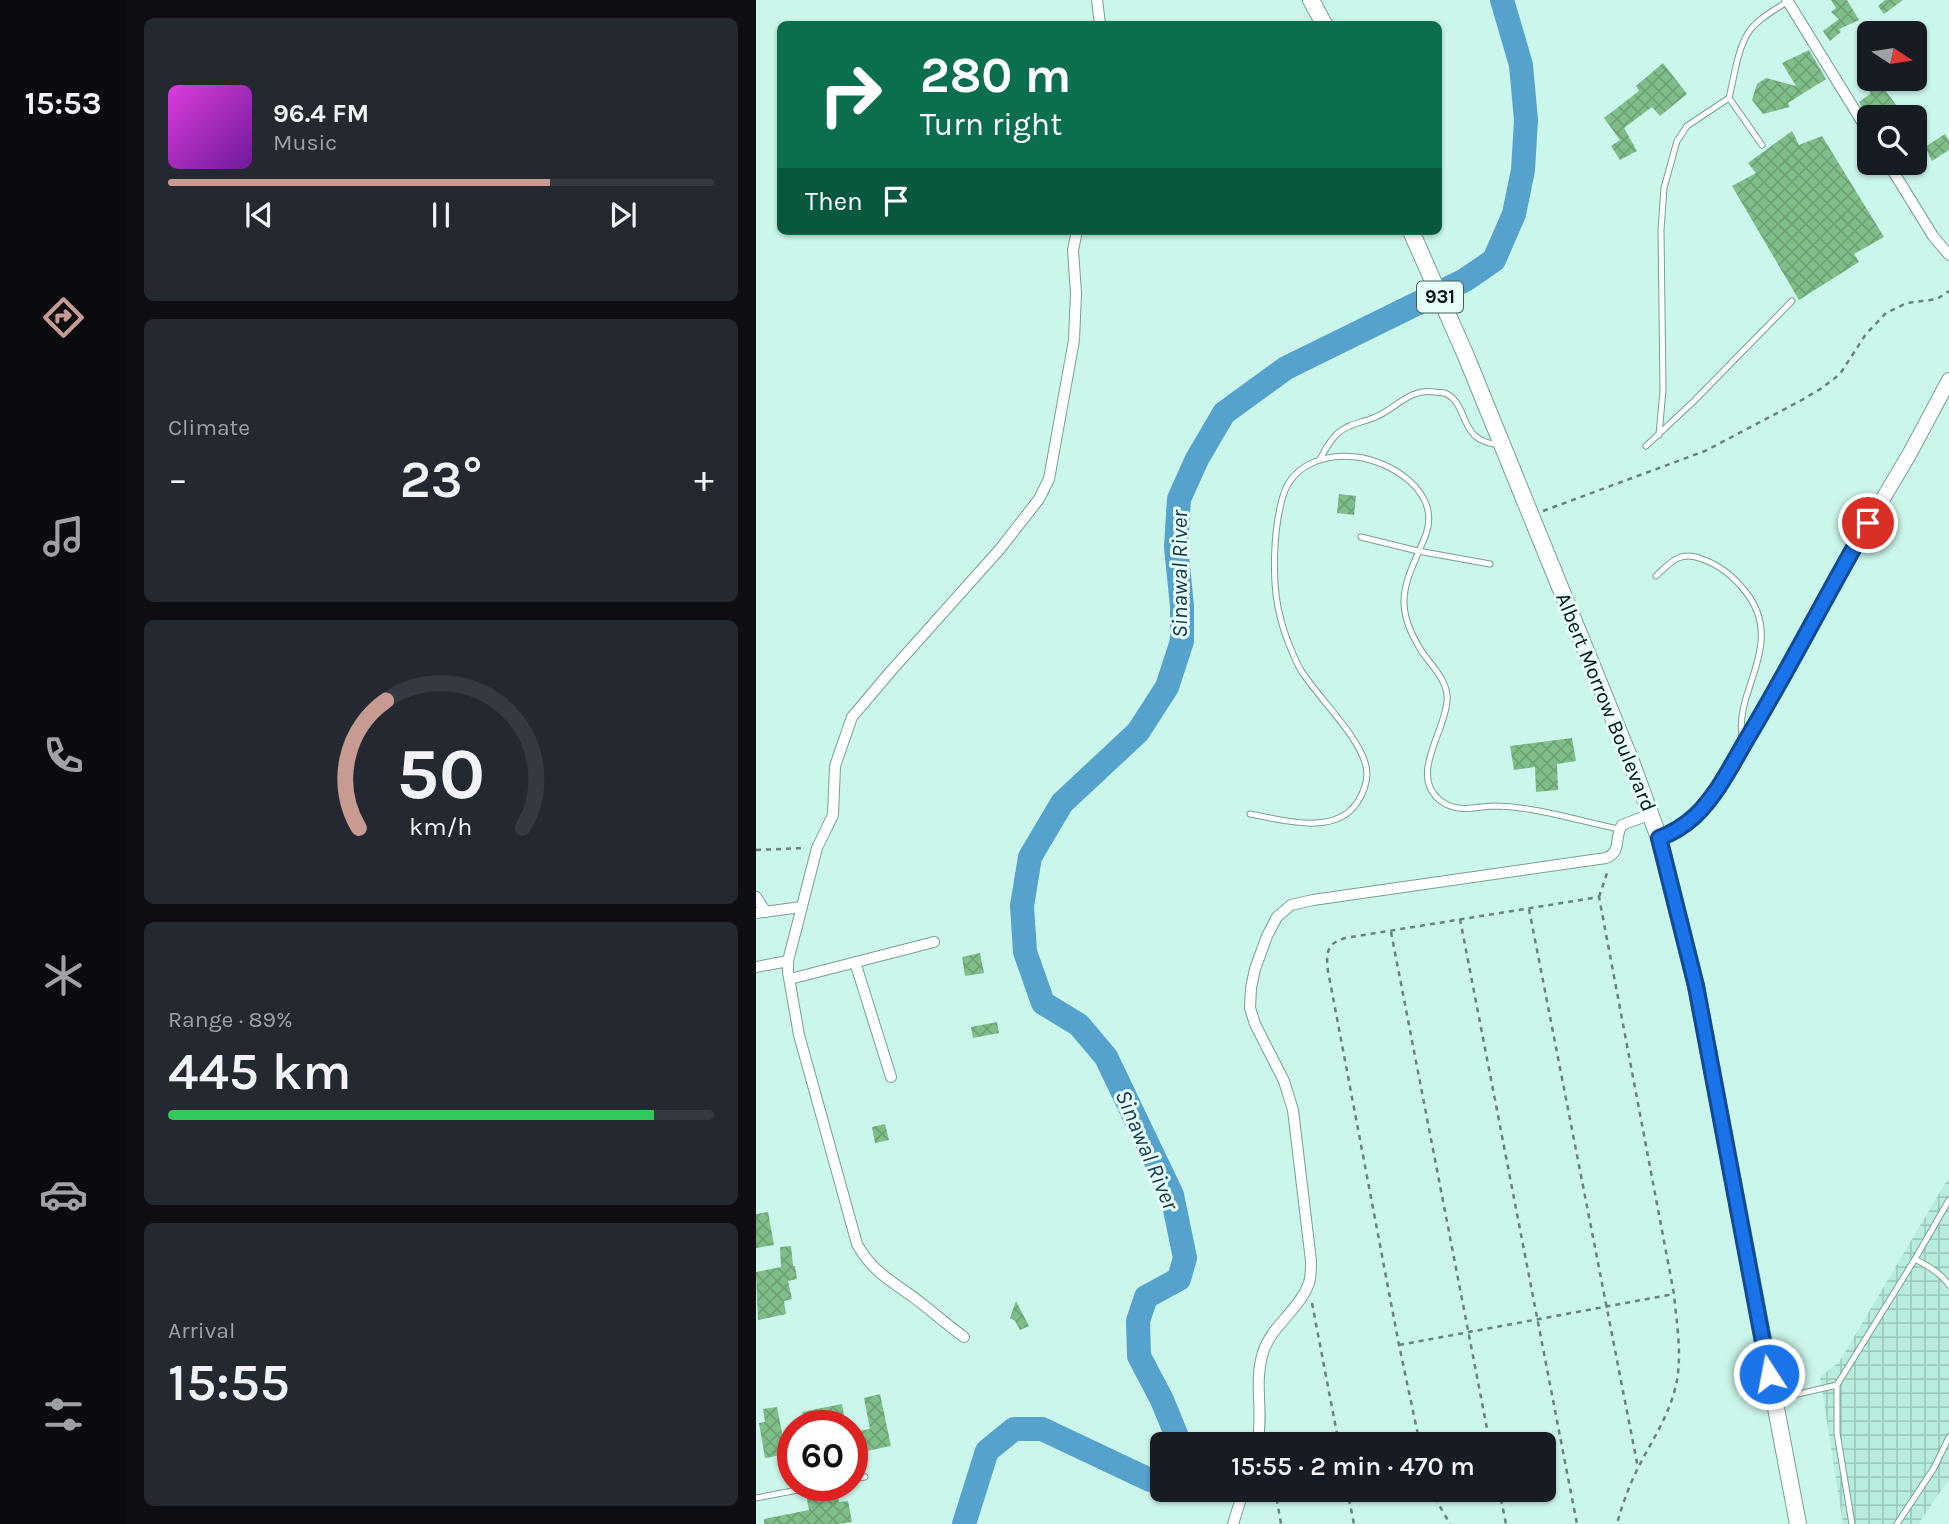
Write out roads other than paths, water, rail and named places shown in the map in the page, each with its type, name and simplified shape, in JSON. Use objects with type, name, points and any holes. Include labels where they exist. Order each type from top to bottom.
[{"type":"main road","points":[[1311,0],[1322,21]]},
{"type":"main road","name":"Albert Morrow Boulevard","points":[[1412,235],[1466,356],[1659,838],[1696,986],[1798,1524]]},
{"type":"street","points":[[1097,0],[1100,21]]},
{"type":"street","points":[[1789,0],[1857,113]]},
{"type":"street","points":[[1895,175],[1933,236],[1949,256]]},
{"type":"street","points":[[964,1337],[881,1275],[869,1263],[857,1244],[802,1046],[788,961],[817,848],[833,815],[835,766],[852,717],[1000,549],[1039,499],[1049,479],[1074,340],[1076,293],[1073,250],[1075,235]]},
{"type":"street","points":[[1659,838],[1682,827],[1697,814],[1717,789],[1773,695],[1949,380]]},
{"type":"street","points":[[1259,1432],[1261,1421],[1258,1388],[1261,1357],[1268,1339],[1303,1295],[1310,1281],[1311,1261],[1293,1110],[1284,1081],[1255,1024],[1250,1008],[1255,969],[1277,917],[1291,905],[1312,900],[1611,857],[1617,849],[1619,829],[1625,823],[1651,814]]},
{"type":"street","points":[[756,897],[761,913],[802,907]]},
{"type":"street","points":[[790,979],[934,942]]},
{"type":"street","points":[[756,967],[788,961]]},
{"type":"street","points":[[855,962],[891,1077]]},
{"type":"street","points":[[1233,1524],[1240,1502]]},
{"type":"lane","points":[[1659,435],[1663,390],[1661,230],[1664,188],[1677,141],[1687,126],[1729,98],[1748,33],[1789,0]]},
{"type":"lane","points":[[1729,98],[1762,145]]},
{"type":"lane","points":[[1646,446],[1792,301]]},
{"type":"lane","points":[[1320,459],[1338,432],[1353,423],[1384,413],[1411,394],[1429,391],[1445,393],[1455,401],[1470,431],[1479,440],[1502,445]]},
{"type":"lane","points":[[1250,814],[1318,824],[1341,818],[1355,807],[1365,789],[1367,768],[1360,749],[1301,670],[1280,620],[1275,580],[1276,536],[1287,482],[1303,466],[1320,459],[1343,456],[1358,457],[1399,473],[1412,483],[1426,503],[1429,519],[1427,533],[1418,551],[1404,602],[1408,625],[1422,651],[1439,673],[1448,699],[1442,727],[1427,762],[1427,776],[1433,794],[1453,808],[1495,806],[1536,811],[1619,829]]},
{"type":"lane","points":[[1361,537],[1490,564]]},
{"type":"lane","points":[[1656,576],[1675,558],[1696,556],[1712,562],[1737,581],[1753,600],[1762,621],[1761,645],[1744,706],[1741,724],[1744,744]]},
{"type":"lane","points":[[1852,1524],[1837,1433],[1837,1385],[1949,1200]]},
{"type":"lane","points":[[1915,1259],[1945,1278],[1949,1285]]},
{"type":"lane","points":[[1774,1400],[1837,1385]]},
{"type":"lane","points":[[1897,1524],[1934,1468],[1949,1437]]},
{"type":"lane","points":[[756,1498],[777,1494]]},
{"type":"waterway","name":"Sinawal River","points":[[1175,1432],[1139,1356],[1138,1321],[1146,1297],[1179,1279],[1185,1258],[1172,1195],[1106,1057],[1079,1025],[1043,1003],[1025,952],[1022,906],[1030,857],[1062,803],[1138,732],[1167,687],[1182,641],[1182,606],[1176,547],[1179,499],[1197,459],[1224,413],[1286,368],[1465,280],[1494,260],[1514,214],[1523,170],[1526,120],[1521,65],[1502,0]]},
{"type":"waterway","name":"Sinawal River","points":[[964,1524],[987,1451],[1014,1429],[1042,1429],[1150,1480]]}]
